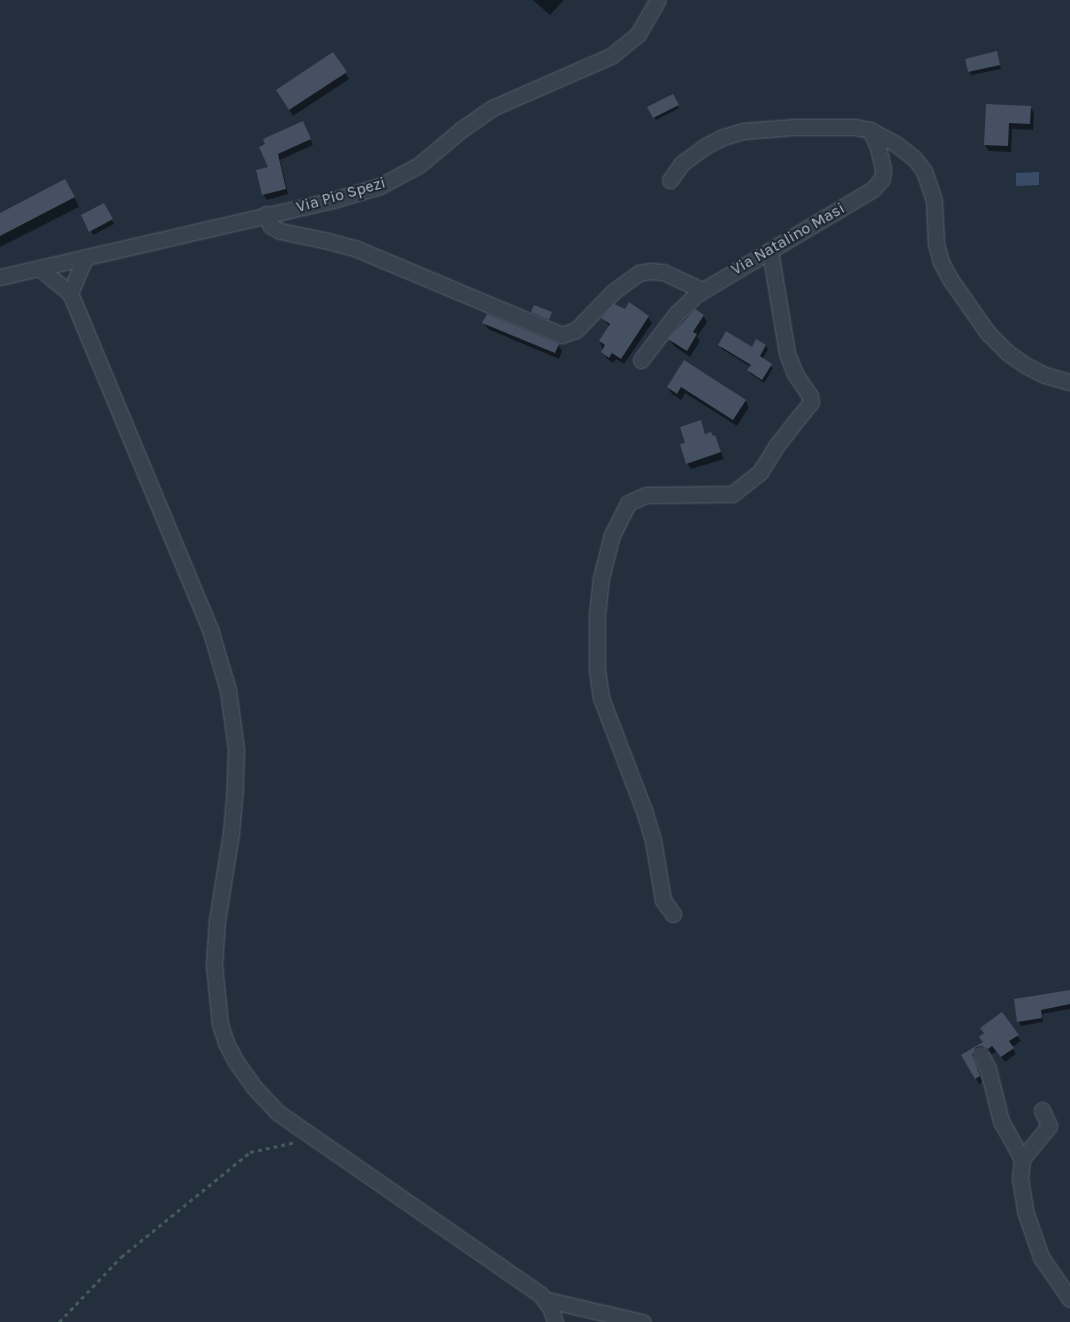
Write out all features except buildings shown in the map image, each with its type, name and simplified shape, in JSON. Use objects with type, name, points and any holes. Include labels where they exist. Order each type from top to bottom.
[{"type":"street","name":"Via Pio Spezi","points":[[0,277],[366,191],[407,173],[468,124],[492,108],[526,92],[585,69],[618,51],[642,28],[658,0]]},
{"type":"street","points":[[670,180],[682,163],[707,145],[743,131],[828,127],[870,130],[896,144],[914,158],[924,171],[934,200],[936,244],[941,262],[988,333],[1008,353],[1025,365],[1045,375],[1070,382]]},
{"type":"street","name":"Via Natalino Masi","points":[[641,360],[676,314],[702,290],[874,188],[882,179],[883,168],[878,147],[870,130]]},
{"type":"street","points":[[266,214],[269,223],[280,231],[357,249],[445,284],[553,332],[566,335],[576,330],[623,283],[639,274],[649,271],[663,272],[702,290]]},
{"type":"street","points":[[673,914],[663,900],[653,840],[645,813],[601,698],[597,669],[597,615],[601,578],[612,535],[628,503],[646,495],[732,494],[760,472],[776,446],[811,402],[806,388],[795,374],[787,353],[770,250]]},
{"type":"street","points":[[70,293],[84,257]]},
{"type":"street","points":[[39,268],[70,293],[210,629],[228,690],[236,749],[235,787],[231,833],[217,920],[214,957],[220,1024],[236,1062],[254,1087],[277,1112],[546,1300],[642,1322]]},
{"type":"street","points":[[981,1055],[988,1069],[1001,1121],[1022,1159]]},
{"type":"street","points":[[1042,1110],[1049,1126],[1022,1159],[1020,1178],[1025,1211],[1042,1257],[1070,1299]]},
{"type":"street","points":[[546,1300],[555,1322]]},
{"type":"path","points":[[59,1322],[120,1257],[250,1152],[314,1139]]},
{"type":"water","points":[[1039,172],[1039,185],[1016,186],[1016,173]]}]
